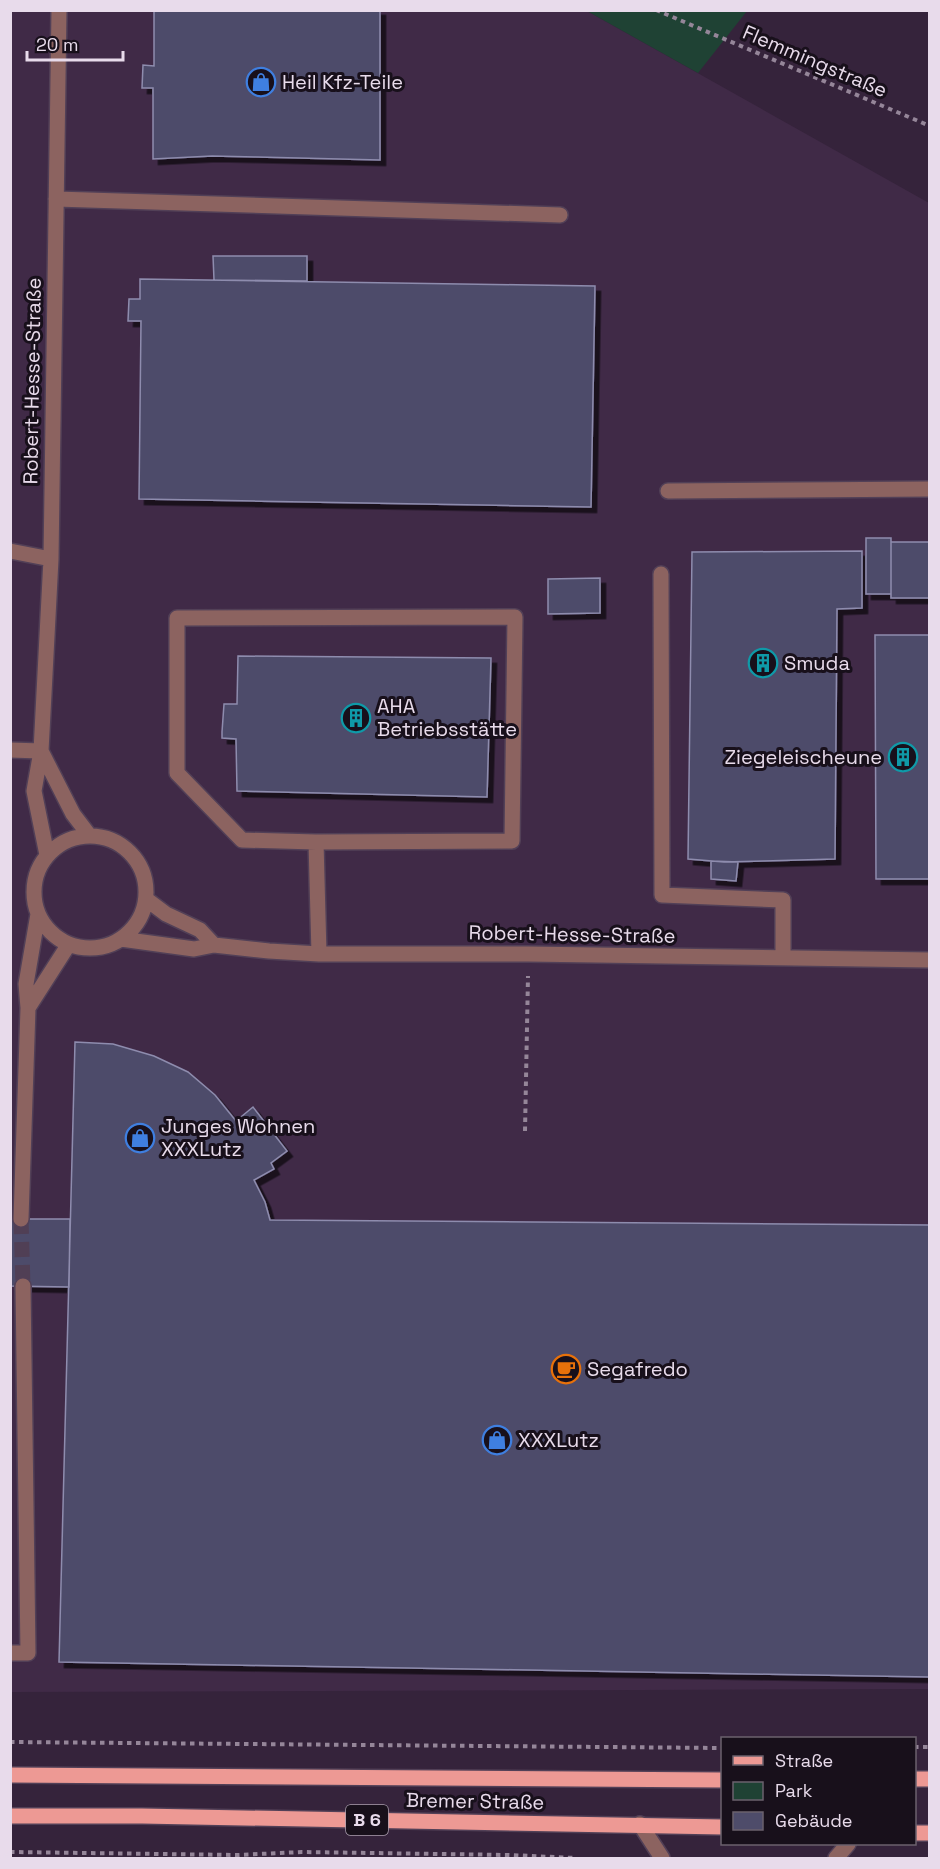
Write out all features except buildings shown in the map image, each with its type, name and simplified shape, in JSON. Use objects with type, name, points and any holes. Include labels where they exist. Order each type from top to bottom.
[{"type":"main road","name":"Bremer Straße","points":[[10,1774],[721,1780]]},
{"type":"main road","name":"Bremer Straße","points":[[10,1816],[154,1816],[721,1827]]},
{"type":"street","name":"Robert-Hesse-Straße","points":[[48,855],[34,791],[41,751],[51,559],[60,10]]},
{"type":"street","points":[[56,199],[560,215]]},
{"type":"street","points":[[668,491],[930,489]]},
{"type":"street","points":[[10,551],[51,559]]},
{"type":"street","points":[[661,574],[662,895],[783,900],[783,957]]},
{"type":"street","points":[[515,617],[512,841],[316,842],[242,840],[177,773],[177,618],[515,617]]},
{"type":"street","points":[[10,750],[41,751]]},
{"type":"street","name":"Robert-Hesse-Straße","points":[[41,751],[73,814],[89,835]]},
{"type":"street","points":[[89,835],[108,838],[125,848],[138,862],[145,880],[146,899],[142,915],[121,939],[105,946],[87,948],[69,944],[56,937],[38,914],[34,899],[39,868],[48,855],[59,845],[74,838],[89,835]]},
{"type":"street","points":[[316,842],[319,954]]},
{"type":"street","points":[[146,899],[166,914],[200,930],[214,945]]},
{"type":"street","points":[[21,1219],[27,984],[38,914]]},
{"type":"street","name":"Robert-Hesse-Straße","points":[[121,939],[194,949],[214,945],[319,954],[528,954],[930,960]]},
{"type":"street","points":[[28,1008],[69,944]]},
{"type":"street","points":[[10,1653],[28,1653],[23,1286]]},
{"type":"street","points":[[640,1824],[662,1858]]},
{"type":"street","points":[[836,1858],[847,1845]]},
{"type":"path","name":"Flemmingstraße","points":[[656,10],[930,126]]},
{"type":"path","points":[[525,1131],[528,954]]},
{"type":"path","points":[[10,1742],[721,1748]]},
{"type":"path","points":[[10,1852],[237,1855],[302,1852],[576,1858]]},
{"type":"shaded area","points":[[10,11],[587,11],[929,203],[929,1689],[11,1692]]},
{"type":"green space","points":[[587,11],[747,11],[698,73]]},
{"type":"tunnel","points":[[21,1219],[23,1286]]},
{"type":"place","name":"Heil Kfz-Teile","points":[[261,82]]},
{"type":"place","name":"Smuda","points":[[763,663]]},
{"type":"place","name":"AHA Betriebsstätte","points":[[356,718]]},
{"type":"place","name":"Ziegeleischeune","points":[[903,757]]},
{"type":"place","name":"Junges Wohnen XXXLutz","points":[[140,1138]]},
{"type":"place","name":"Segafredo","points":[[566,1369]]},
{"type":"place","name":"XXXLutz","points":[[497,1440]]}]
